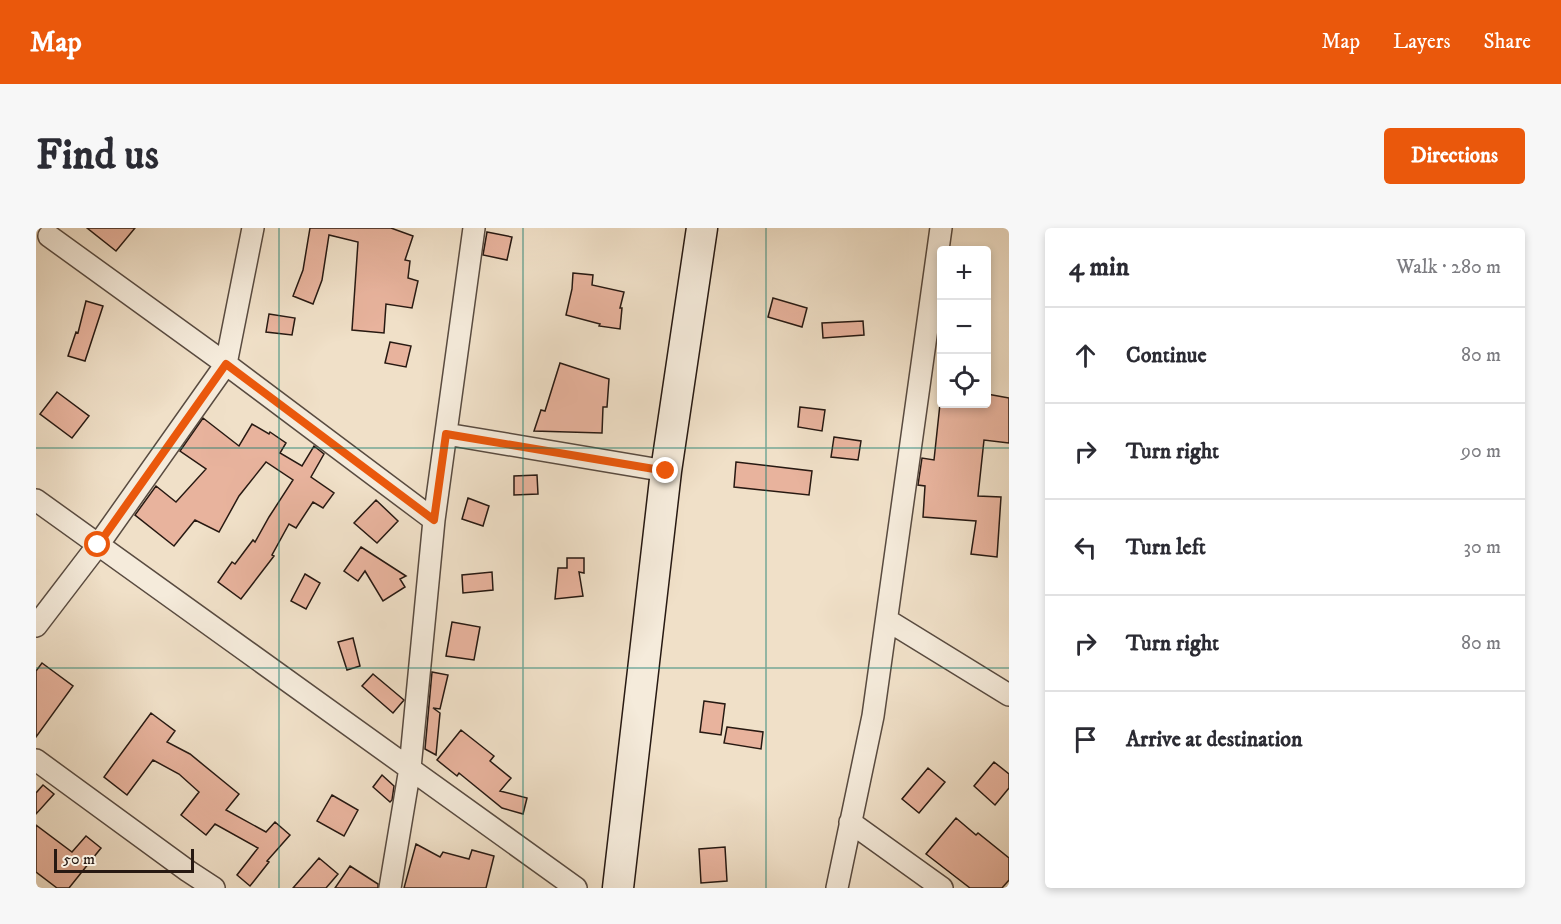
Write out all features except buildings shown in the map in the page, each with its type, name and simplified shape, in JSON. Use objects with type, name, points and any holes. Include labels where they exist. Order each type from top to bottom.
[{"type":"street","points":[[36,626],[98,545],[226,364],[253,228]]},
{"type":"street","points":[[390,888],[410,768],[434,520],[474,228]]},
{"type":"street","points":[[618,888],[666,471],[702,228]]},
{"type":"street","points":[[837,888],[873,716],[941,228]]},
{"type":"street","points":[[49,236],[226,364],[434,520]]},
{"type":"street","points":[[446,434],[666,471]]},
{"type":"street","points":[[36,500],[576,888]]},
{"type":"street","points":[[886,620],[1009,695]]},
{"type":"street","points":[[36,760],[214,888]]},
{"type":"street","points":[[850,822],[942,888]]},
{"type":"route","points":[[98,545],[226,364],[434,520],[446,434],[666,471]]}]
